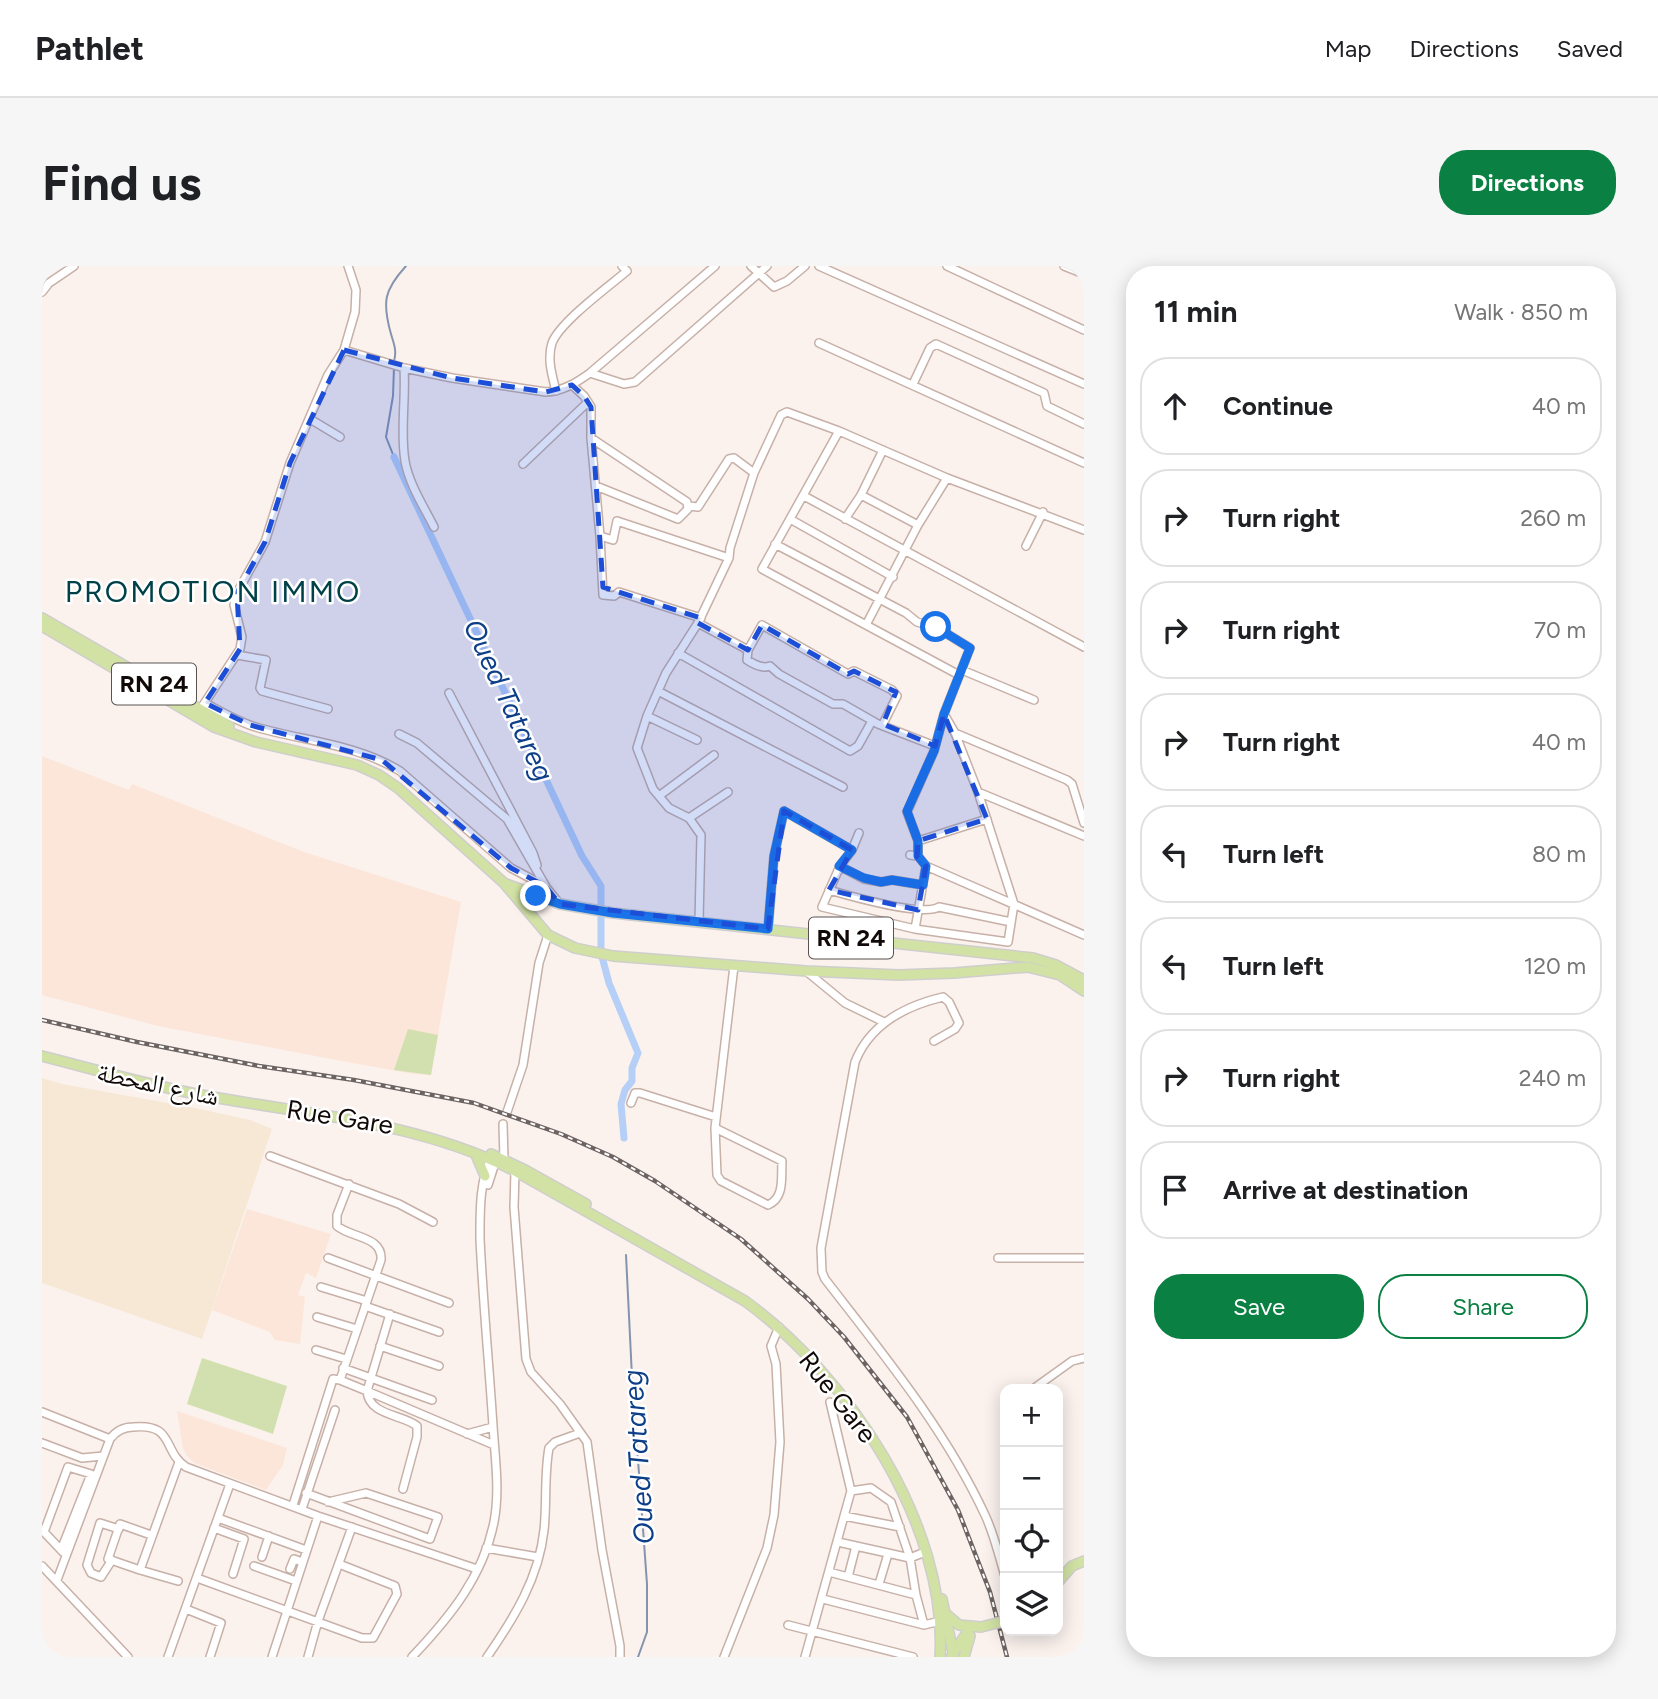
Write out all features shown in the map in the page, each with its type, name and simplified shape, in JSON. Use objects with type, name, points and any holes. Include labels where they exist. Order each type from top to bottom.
[{"type":"main road","name":"RN 24","points":[[42,618],[200,710]]},
{"type":"main road","name":"RN 24","points":[[42,626],[269,744],[343,761],[379,775],[398,788],[504,883],[548,935],[567,945],[613,956],[806,971],[928,975],[1028,967],[1060,975],[1084,991]]},
{"type":"main road","name":"RN 24","points":[[504,883],[560,904],[613,913],[1033,958],[1056,965],[1084,980]]},
{"type":"main road","name":"شارع المحطة","points":[[42,1056],[164,1087],[275,1106]]},
{"type":"main road","name":"Rue Gare","points":[[275,1106],[282,1110],[389,1126],[498,1160]]},
{"type":"main road","name":"Rue Gare","points":[[275,1106],[310,1108],[388,1122],[498,1160],[747,1297],[782,1324],[818,1360],[862,1413],[897,1471],[930,1550],[953,1656]]},
{"type":"main road","points":[[475,1154],[488,1176],[498,1160]]},
{"type":"main road","name":"Rue Gare","points":[[521,1172],[745,1301],[779,1327],[822,1372],[874,1440],[902,1493],[925,1552],[940,1621],[940,1657]]},
{"type":"main road","points":[[1063,1576],[1072,1566],[1084,1560]]},
{"type":"main road","points":[[1066,1572],[1084,1567]]},
{"type":"main road","points":[[944,1611],[955,1623],[976,1628],[1000,1622]]},
{"type":"main road","points":[[953,1656],[976,1628]]},
{"type":"main road","points":[[964,1657],[966,1643],[976,1628]]},
{"type":"street","points":[[42,292],[49,283],[74,266]]},
{"type":"street","points":[[348,266],[356,289],[355,312],[344,350],[328,374],[290,463],[265,542],[237,593],[234,605],[242,637],[237,655],[200,710],[382,760],[400,771],[511,868],[545,886]]},
{"type":"street","points":[[556,391],[549,361],[553,341],[566,324],[627,271],[622,266]]},
{"type":"street","points":[[344,350],[404,368],[452,378],[546,392],[556,391],[572,385],[590,373],[715,266]]},
{"type":"street","points":[[751,266],[774,287],[787,281],[805,266]]},
{"type":"street","points":[[590,373],[624,384],[635,383],[767,266]]},
{"type":"street","points":[[820,266],[1084,384]]},
{"type":"street","points":[[947,266],[1084,330]]},
{"type":"street","points":[[1064,266],[1084,274]]},
{"type":"street","points":[[819,342],[1084,463]]},
{"type":"street","points":[[913,384],[930,348],[936,344],[1044,393],[1047,406],[1084,424]]},
{"type":"street","points":[[404,368],[402,438],[405,465],[434,527]]},
{"type":"street","points":[[572,385],[591,407],[603,594],[614,596],[619,592],[699,621],[748,650]]},
{"type":"street","points":[[523,464],[588,402]]},
{"type":"street","points":[[699,921],[701,835],[689,818],[669,808],[659,796],[647,779],[637,748],[658,691],[699,621],[729,558],[754,473],[781,415],[787,412],[839,431],[947,478],[1084,530]]},
{"type":"street","points":[[310,419],[340,438]]},
{"type":"street","points":[[839,431],[762,569],[960,673],[1034,700]]},
{"type":"street","points":[[591,438],[689,506],[698,507],[729,459],[734,458],[754,473]]},
{"type":"street","points":[[845,519],[861,495],[883,450]]},
{"type":"street","points":[[866,625],[918,525],[947,478]]},
{"type":"street","points":[[596,486],[678,519],[689,506]]},
{"type":"street","points":[[861,495],[918,525]]},
{"type":"street","points":[[804,496],[1084,648]]},
{"type":"street","points":[[1026,545],[1043,513]]},
{"type":"street","points":[[790,519],[893,577]]},
{"type":"street","points":[[600,536],[613,540],[617,521],[729,558]]},
{"type":"street","points":[[775,544],[906,613],[917,622],[936,627],[968,645],[970,650],[944,714],[935,746],[907,811],[918,841],[914,855],[926,866],[1084,935]]},
{"type":"street","points":[[883,724],[897,695],[892,690],[854,671],[848,674],[762,625],[748,650],[747,660],[764,667],[770,666],[779,674],[833,704],[843,704],[872,721],[935,746]]},
{"type":"street","points":[[678,653],[850,751],[856,749],[872,721]]},
{"type":"street","points":[[237,655],[267,660],[260,688],[262,691],[328,709]]},
{"type":"street","points":[[658,691],[844,787]]},
{"type":"street","points":[[449,693],[533,853],[538,873]]},
{"type":"street","points":[[859,833],[852,850],[839,866],[822,907],[915,929],[1008,942],[1014,904],[978,792],[955,733],[944,714]]},
{"type":"street","points":[[647,716],[697,740]]},
{"type":"street","points":[[955,733],[1068,780],[1072,784],[1084,823]]},
{"type":"street","points":[[399,734],[417,743],[507,819],[545,886],[560,904]]},
{"type":"street","points":[[659,796],[714,755]]},
{"type":"street","points":[[689,818],[728,792]]},
{"type":"street","points":[[978,792],[1084,836]]},
{"type":"street","points":[[768,929],[774,856],[784,811],[852,850]]},
{"type":"street","points":[[918,841],[987,819]]},
{"type":"street","points":[[839,866],[864,878],[881,882],[892,880],[923,885]]},
{"type":"street","points":[[915,929],[926,866]]},
{"type":"street","points":[[829,890],[851,898],[918,910],[939,907],[1011,922]]},
{"type":"street","points":[[507,1112],[523,1065],[531,1029],[539,963],[548,935]]},
{"type":"street","points":[[715,1128],[782,1161],[779,1197],[775,1202],[768,1205],[721,1181],[717,1175],[715,1128],[734,965]]},
{"type":"street","points":[[806,971],[845,1003],[884,1021]]},
{"type":"street","points":[[934,1041],[955,1029],[959,1023],[948,1000],[943,997],[884,1021],[867,1038],[855,1062],[821,1248],[822,1272],[950,1450],[984,1514],[1004,1573]]},
{"type":"street","points":[[631,1103],[635,1093],[640,1093],[716,1117]]},
{"type":"street","points":[[412,1657],[464,1596],[486,1548],[494,1520],[494,1445],[480,1213],[488,1176],[498,1160],[503,1124]]},
{"type":"street","points":[[270,1156],[349,1184],[433,1222]]},
{"type":"street","points":[[521,1172],[514,1207],[526,1359],[531,1372],[560,1404],[589,1451],[620,1657]]},
{"type":"street","points":[[340,1380],[382,1255],[377,1245],[337,1226],[337,1215],[349,1184]]},
{"type":"street","points":[[328,1258],[449,1303]]},
{"type":"street","points":[[998,1258],[1084,1258]]},
{"type":"street","points":[[321,1287],[439,1332]]},
{"type":"street","points":[[390,1314],[367,1391],[369,1401],[378,1409],[417,1426],[417,1437],[403,1489]]},
{"type":"street","points":[[317,1317],[357,1329]]},
{"type":"street","points":[[724,1657],[767,1548],[774,1515],[780,1442],[776,1364],[771,1346],[779,1327]]},
{"type":"street","points":[[380,1346],[439,1366]]},
{"type":"street","points":[[316,1350],[346,1359]]},
{"type":"street","points":[[1040,1384],[1072,1361],[1084,1358]]},
{"type":"street","points":[[343,1368],[432,1400]]},
{"type":"street","points":[[293,1505],[333,1379],[494,1445]]},
{"type":"street","points":[[805,1657],[851,1492],[830,1402]]},
{"type":"street","points":[[302,1508],[335,1410]]},
{"type":"street","points":[[42,1412],[110,1439]]},
{"type":"street","points":[[64,1552],[110,1439],[122,1428],[144,1426],[155,1429],[169,1440],[179,1462],[186,1467],[318,1516],[477,1569]]},
{"type":"street","points":[[467,1434],[493,1427]]},
{"type":"street","points":[[487,1657],[528,1591],[538,1558],[544,1529],[549,1448],[555,1442],[580,1433]]},
{"type":"street","points":[[42,1444],[82,1458],[103,1456]]},
{"type":"street","points":[[140,1570],[179,1462]]},
{"type":"street","points":[[57,1580],[91,1474],[68,1467],[43,1531],[64,1552]]},
{"type":"street","points":[[168,1657],[230,1484]]},
{"type":"street","points":[[851,1492],[871,1488],[891,1502],[911,1558],[916,1595],[924,1625]]},
{"type":"street","points":[[306,1493],[328,1502],[430,1539],[438,1517],[366,1493],[328,1502]]},
{"type":"street","points":[[272,1657],[318,1516]]},
{"type":"street","points":[[844,1516],[900,1527]]},
{"type":"street","points":[[218,1518],[306,1550]]},
{"type":"street","points":[[112,1560],[101,1577],[91,1573],[87,1565],[100,1523],[119,1529]]},
{"type":"street","points":[[151,1535],[120,1524],[108,1559],[178,1581]]},
{"type":"street","points":[[307,1657],[352,1527]]},
{"type":"street","points":[[214,1528],[244,1539],[233,1574]]},
{"type":"street","points":[[262,1558],[269,1536]]},
{"type":"street","points":[[838,1542],[911,1558],[925,1552]]},
{"type":"street","points":[[848,1577],[856,1546]]},
{"type":"street","points":[[486,1548],[538,1558]]},
{"type":"street","points":[[879,1584],[888,1554]]},
{"type":"street","points":[[290,1569],[294,1559],[302,1562]]},
{"type":"street","points":[[197,1578],[362,1638],[373,1638],[397,1594],[396,1586],[338,1564]]},
{"type":"street","points":[[254,1566],[296,1581]]},
{"type":"street","points":[[43,1568],[128,1657]]},
{"type":"street","points":[[829,1572],[916,1595]]},
{"type":"street","points":[[823,1599],[924,1625],[940,1621]]},
{"type":"street","points":[[186,1609],[221,1623],[210,1657]]},
{"type":"street","points":[[788,1625],[895,1655],[913,1657]]},
{"type":"highlighted area","points":[[344,350],[452,378],[546,392],[572,385],[591,407],[603,587],[701,618],[698,623],[748,650],[762,625],[848,674],[854,671],[896,692],[883,724],[935,746],[944,714],[987,819],[918,841],[917,857],[926,866],[918,910],[829,890],[852,850],[784,811],[768,929],[560,904],[545,886],[511,868],[382,760],[250,725],[205,703],[240,649],[237,593],[265,542],[290,463]]},
{"type":"shaded area","points":[[42,756],[129,790],[132,784],[304,852],[461,902],[431,1075],[158,1026],[42,995]]},
{"type":"shaded area","points":[[42,1078],[250,1120],[272,1129],[202,1339],[42,1283]]},
{"type":"shaded area","points":[[247,1209],[331,1234],[316,1278],[306,1273],[298,1295],[305,1297],[300,1344],[275,1340],[270,1332],[212,1310]]},
{"type":"shaded area","points":[[177,1411],[287,1448],[283,1465],[266,1490],[194,1463],[183,1449]]},
{"type":"green space","points":[[408,1029],[438,1035],[431,1075],[394,1070]]},
{"type":"green space","points":[[202,1358],[287,1386],[273,1434],[187,1404]]},
{"type":"waterway","name":"Oued Tatareg","points":[[394,361],[395,351],[386,313],[387,297],[393,282],[406,266]]},
{"type":"waterway","name":"Oued Tatareg","points":[[394,367],[393,396],[386,437],[394,457]]},
{"type":"waterway","name":"Oued Tatareg","points":[[394,457],[582,856],[601,886],[601,953],[609,983],[638,1053],[632,1068],[632,1081],[625,1090],[621,1104],[624,1138]]},
{"type":"waterway","name":"Oued Tatareg","points":[[626,1255],[647,1584],[647,1632],[638,1657]]},
{"type":"railway","points":[[42,1020],[259,1066],[354,1080],[474,1103],[561,1134],[613,1157],[655,1181],[741,1239],[808,1299],[844,1337],[907,1417],[958,1510],[990,1592],[1007,1657]]},
{"type":"district","name":"PROMOTION IMMO","points":[[213,592]]},
{"type":"route","points":[[536,896],[573,907],[613,913],[768,929],[774,856],[784,811],[852,850],[839,866],[854,875],[887,883],[892,880],[923,885],[926,866],[918,856],[918,841],[907,811],[910,799],[934,751],[944,714],[970,650],[968,645],[936,627]]}]
